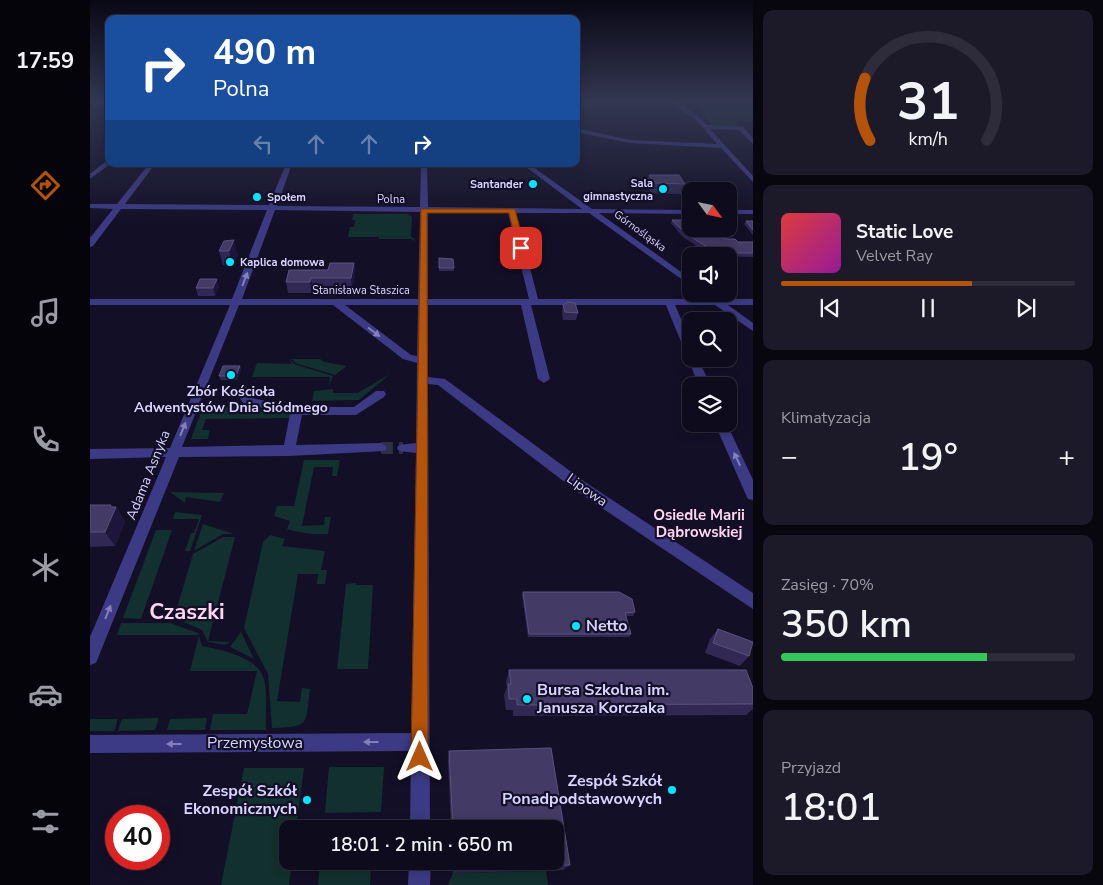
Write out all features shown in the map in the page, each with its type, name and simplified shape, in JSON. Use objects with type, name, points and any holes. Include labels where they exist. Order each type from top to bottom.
[{"type":"street","points":[[626,141],[722,146]]},
{"type":"street","points":[[718,141],[753,180]]},
{"type":"street","points":[[90,176],[105,164]]},
{"type":"street","points":[[90,244],[117,206],[150,167]]},
{"type":"street","name":"Adama Asnyka","points":[[90,657],[289,167]]},
{"type":"street","points":[[420,820],[424,167]]},
{"type":"street","name":"Górnośląska","points":[[529,167],[682,277]]},
{"type":"street","name":"Polna","points":[[90,206],[682,212]]},
{"type":"street","points":[[512,211],[544,379]]},
{"type":"street","points":[[738,212],[753,212]]},
{"type":"street","points":[[669,301],[682,332]]},
{"type":"street","name":"Stanisława Staszica","points":[[90,302],[682,301]]},
{"type":"street","points":[[335,302],[407,357],[422,361]]},
{"type":"street","points":[[717,302],[753,328]]},
{"type":"street","name":"Stanisława Staszica","points":[[737,302],[753,302]]},
{"type":"street","name":"Lipowa","points":[[422,380],[441,382],[580,486],[753,602]]},
{"type":"street","points":[[246,391],[245,397],[248,401],[297,411],[356,411],[380,394]]},
{"type":"street","points":[[289,451],[297,411]]},
{"type":"street","points":[[725,432],[753,494]]},
{"type":"street","points":[[90,454],[381,448]]},
{"type":"street","points":[[403,448],[422,448]]},
{"type":"street","name":"Przemysłowa","points":[[90,744],[420,742]]},
{"type":"street","points":[[420,870],[420,885]]},
{"type":"green space","points":[[353,214],[407,214],[412,217],[411,237],[415,239],[414,241],[411,239],[379,239],[379,237],[348,237],[350,227],[354,227],[355,220],[352,220]]},
{"type":"green space","points":[[289,358],[294,364],[333,376],[329,386],[330,377],[252,377],[257,363],[292,364]]},
{"type":"green space","points":[[292,359],[320,359],[324,362],[347,366],[335,375],[295,363]]},
{"type":"green space","points":[[390,374],[359,400],[312,401],[314,391],[333,389],[333,393],[358,393]]},
{"type":"green space","points":[[236,406],[292,412],[290,418],[206,419],[202,430],[210,430],[208,439],[191,439],[203,407]]},
{"type":"green space","points":[[304,460],[340,460],[337,476],[332,476],[333,467],[314,467],[302,526],[324,525],[325,517],[331,517],[328,534],[297,532],[287,529],[290,521],[274,516],[277,506],[294,506]]},
{"type":"green space","points":[[170,492],[224,493],[220,502],[186,497],[185,503]]},
{"type":"green space","points":[[175,512],[202,515],[190,551],[185,551],[191,533],[194,533],[199,519],[173,519]]},
{"type":"green space","points":[[203,524],[234,534],[223,534],[194,551]]},
{"type":"green space","points":[[156,530],[172,530],[141,619],[123,618]]},
{"type":"green space","points":[[270,535],[285,539],[282,546],[325,551],[321,570],[327,570],[325,584],[317,584],[318,574],[298,574],[277,701],[300,702],[302,688],[310,689],[304,722],[294,727],[285,728],[272,728],[268,674],[244,628],[263,542]]},
{"type":"green space","points":[[223,537],[235,537],[208,641],[230,642],[225,645],[208,642],[202,630],[174,618],[193,554]]},
{"type":"green space","points":[[356,583],[356,585],[373,585],[368,669],[337,669],[346,584]]},
{"type":"green space","points":[[121,623],[170,623],[199,635],[117,635]]},
{"type":"green space","points":[[241,632],[254,659],[230,647]]},
{"type":"green space","points":[[199,636],[202,646],[238,656],[255,665],[260,671],[264,679],[266,691],[266,730],[210,730],[213,714],[247,714],[257,671],[190,671]]},
{"type":"green space","points":[[159,718],[155,730],[118,731],[122,719]]},
{"type":"green space","points":[[207,718],[205,730],[167,730],[170,719]]},
{"type":"green space","points":[[90,719],[118,719],[114,731],[90,731]]},
{"type":"green space","points":[[329,767],[384,767],[381,812],[325,813]]},
{"type":"green space","points":[[244,768],[304,768],[297,820],[279,820],[279,870],[291,870],[289,885],[221,885]]},
{"type":"green space","points":[[319,870],[371,870],[370,885],[318,885]]},
{"type":"green space","points":[[546,871],[548,885],[448,885],[453,873]]},
{"type":"building","points":[[649,175],[679,175],[684,182],[682,184],[654,183]]},
{"type":"building","points":[[672,220],[682,220],[682,230]]},
{"type":"building","points":[[746,221],[753,221],[753,230]]},
{"type":"building","points":[[693,238],[724,238],[735,239],[738,242],[753,242],[753,253],[737,253],[737,247],[707,247]]},
{"type":"building","points":[[234,240],[229,251],[219,251],[224,241]]},
{"type":"building","points":[[439,258],[453,259],[454,268],[439,268]]},
{"type":"building","points":[[330,263],[354,263],[351,278],[311,278],[310,282],[286,282],[289,270],[328,270]]},
{"type":"building","points":[[200,279],[217,279],[213,288],[196,288]]},
{"type":"building","points":[[568,302],[575,303],[578,313],[565,312],[563,305]]},
{"type":"building","points":[[223,366],[240,366],[236,376],[219,376]]},
{"type":"building","points":[[90,505],[111,505],[110,507],[116,507],[105,532],[90,532]]},
{"type":"building","name":"Netto","points":[[523,592],[619,592],[632,599],[635,612],[625,613],[631,634],[529,634]]},
{"type":"building","points":[[718,629],[753,642],[749,656],[713,643]]},
{"type":"building","points":[[509,670],[746,670],[753,688],[753,704],[517,705],[517,699],[509,699],[508,684],[511,684]]},
{"type":"building","points":[[551,748],[563,820],[453,820],[449,751]]},
{"type":"building","points":[[564,828],[570,865],[564,865]]},
{"type":"tunnel","points":[[381,448],[403,448]]},
{"type":"place","name":"Santander","points":[[533,184]]},
{"type":"place","name":"Sala gimnastyczna","points":[[663,189]]},
{"type":"place","name":"Społem","points":[[257,197]]},
{"type":"place","name":"Kaplica domowa","points":[[230,262]]},
{"type":"place","name":"Zbór Kościoła Adwentystów Dnia Siódmego","points":[[231,375]]},
{"type":"place","name":"Netto","points":[[576,626]]},
{"type":"place","name":"Bursa Szkolna im. Janusza Korczaka","points":[[527,699]]},
{"type":"place","name":"Zespół Szkół Ponadpodstawowych","points":[[672,790]]},
{"type":"place","name":"Zespół Szkół Ekonomicznych","points":[[307,800]]},
{"type":"district","name":"Osiedle Marii Dąbrowskiej","points":[[699,524]]},
{"type":"district","name":"Czaszki","points":[[187,612]]},
{"type":"route","points":[[420,757],[424,210],[512,211],[521,248]]}]
